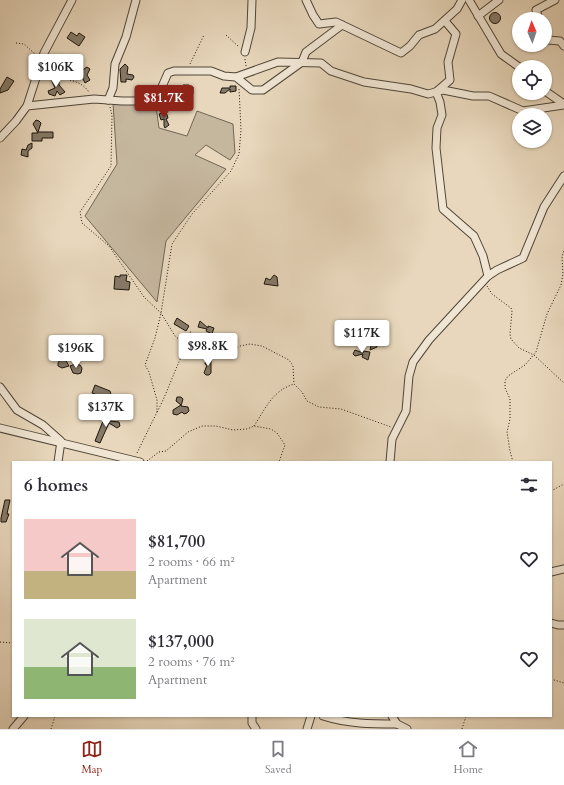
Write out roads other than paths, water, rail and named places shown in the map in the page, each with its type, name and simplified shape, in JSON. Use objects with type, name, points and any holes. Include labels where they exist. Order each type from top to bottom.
[{"type":"street","points":[[0,138],[16,121],[27,106],[44,53],[72,0]]},
{"type":"street","points":[[108,100],[113,88],[115,64],[126,37],[136,0]]},
{"type":"street","points":[[245,52],[251,28],[252,0]]},
{"type":"street","points":[[306,0],[319,24],[336,22],[342,24],[401,53],[410,46],[419,35],[435,29],[445,21],[462,0]]},
{"type":"street","points":[[469,0],[501,54],[512,62]]},
{"type":"street","points":[[478,16],[499,0]]},
{"type":"street","points":[[537,12],[536,10],[556,0]]},
{"type":"street","points":[[436,92],[450,80],[448,62],[456,34],[445,21]]},
{"type":"street","points":[[236,77],[252,90],[263,90],[302,62],[306,52],[342,24]]},
{"type":"street","points":[[552,40],[560,41],[564,46]]},
{"type":"street","points":[[152,101],[160,90],[168,73],[174,71],[211,71],[224,76],[236,77],[278,62],[302,62],[321,63],[331,71],[364,82],[410,89],[428,94],[442,90],[473,96],[489,96],[523,111],[564,105]]},
{"type":"street","points":[[436,92],[440,102],[442,115],[437,128],[436,148],[443,209],[474,236],[483,256],[488,276]]},
{"type":"street","points":[[552,96],[564,105]]},
{"type":"street","points":[[27,106],[94,99],[170,102]]},
{"type":"street","points":[[390,461],[392,439],[396,428],[406,411],[409,376],[413,362],[429,340],[488,276],[523,258],[544,207],[564,176]]},
{"type":"street","points":[[0,387],[17,410],[43,425],[61,442]]},
{"type":"street","points":[[0,428],[136,461]]},
{"type":"street","points":[[58,461],[61,442]]},
{"type":"street","points":[[552,572],[564,569]]},
{"type":"street","points":[[552,623],[558,626],[564,625]]},
{"type":"street","points":[[13,729],[23,717]]},
{"type":"street","points":[[252,717],[252,723],[256,729]]},
{"type":"street","points":[[308,729],[311,717]]},
{"type":"street","points":[[326,717],[338,721],[359,724],[397,724]]},
{"type":"street","points":[[393,717],[397,724],[406,729]]}]
